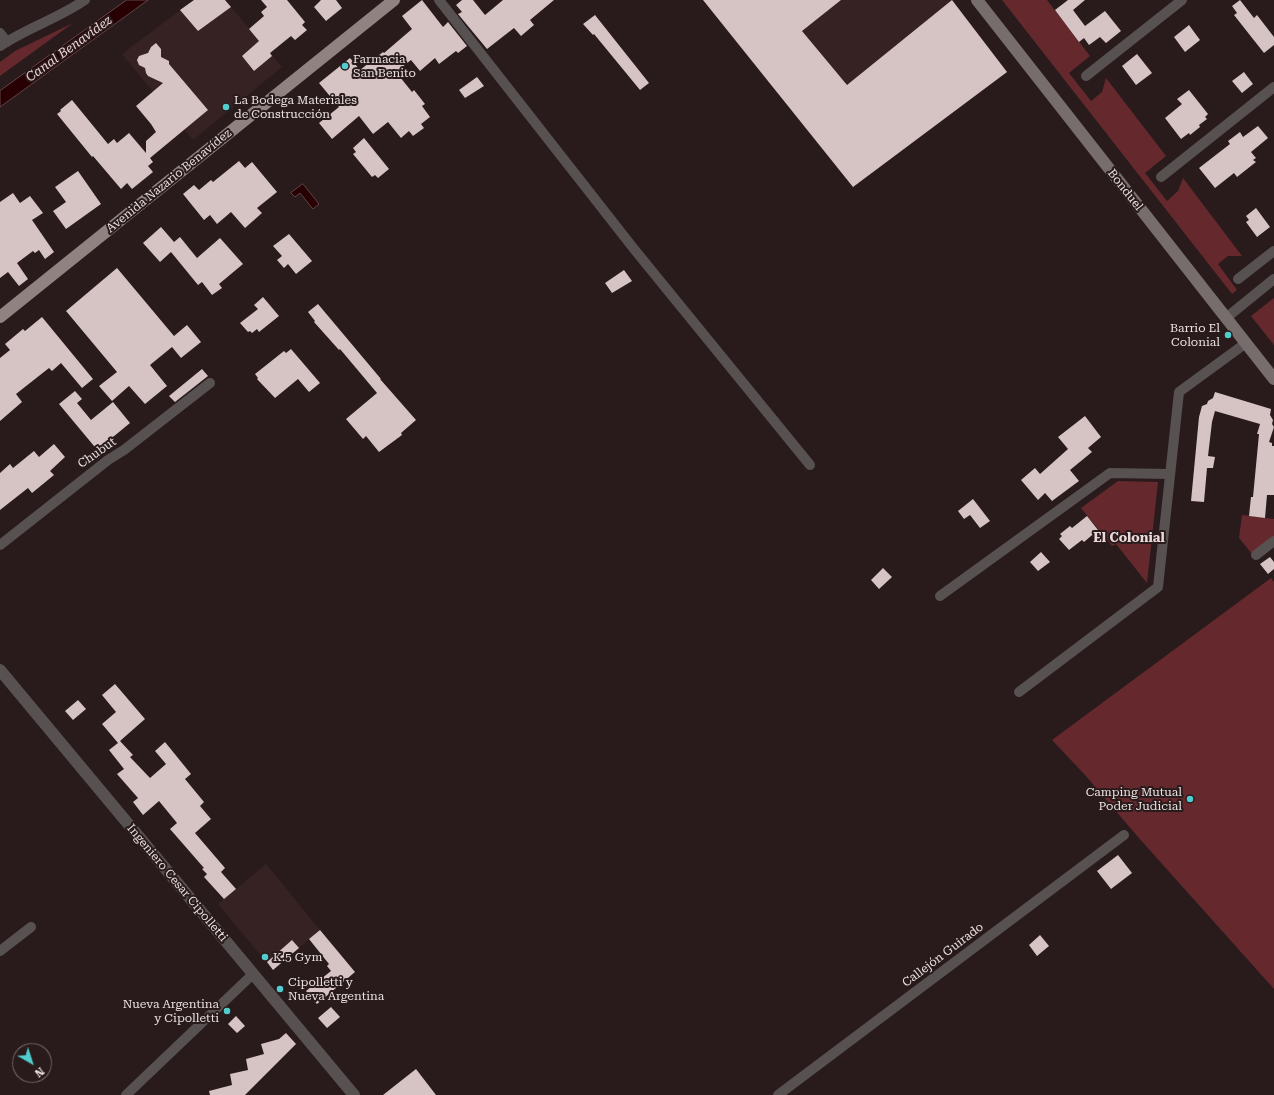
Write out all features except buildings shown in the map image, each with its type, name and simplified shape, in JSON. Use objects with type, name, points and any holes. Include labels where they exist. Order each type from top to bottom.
[{"type":"main road","name":"Avenida Nazario Benavídez","points":[[0,317],[394,0]]},
{"type":"main road","name":"Bonduel","points":[[977,0],[1274,379]]},
{"type":"street","points":[[0,33],[3,44],[72,9],[85,0]]},
{"type":"street","points":[[439,0],[634,249],[810,465]]},
{"type":"street","points":[[1086,76],[1182,0]]},
{"type":"street","points":[[1161,177],[1274,88]]},
{"type":"street","points":[[1238,279],[1274,251]]},
{"type":"street","points":[[1226,318],[1274,279]]},
{"type":"street","points":[[1019,692],[1158,587],[1179,392],[1246,343]]},
{"type":"street","name":"Chubut","points":[[0,545],[108,460],[124,450],[210,383]]},
{"type":"street","points":[[940,596],[1110,473],[1170,474]]},
{"type":"street","points":[[1256,555],[1274,541]]},
{"type":"street","name":"Ingeniero Cesar Cipolletti","points":[[0,670],[354,1095]]},
{"type":"street","name":"Callejón Guirado","points":[[778,1095],[1124,836]]},
{"type":"street","points":[[0,951],[31,927]]},
{"type":"street","points":[[126,1095],[253,974]]},
{"type":"shaded area","points":[[194,0],[225,0],[282,67],[193,140],[122,54]]},
{"type":"shaded area","points":[[703,0],[951,0],[1007,72],[853,187]]},
{"type":"shaded area","points":[[1002,0],[1047,0],[1090,56],[1069,73],[1091,101],[1102,92],[1106,78],[1166,156],[1145,173],[1167,201],[1178,191],[1183,178],[1242,256],[1228,256],[1218,264],[1237,290],[1232,294]]},
{"type":"shaded area","points":[[73,23],[0,76],[0,62],[15,51]]},
{"type":"shaded area","points":[[1274,298],[1274,345],[1251,316]]},
{"type":"shaded area","points":[[1118,481],[1158,482],[1147,583],[1116,544],[1112,546],[1081,508]]},
{"type":"shaded area","points":[[1242,515],[1274,519],[1274,538],[1252,554],[1239,538]]},
{"type":"shaded area","name":"Camping Mutual Poder Judicial","points":[[1271,578],[1274,582],[1274,989],[1138,837],[1085,775],[1052,740]]},
{"type":"shaded area","points":[[266,864],[320,930],[273,970],[218,904]]},
{"type":"water","name":"Canal Benavídez","points":[[127,0],[148,0],[0,107],[0,91]]},
{"type":"water","points":[[303,184],[319,204],[313,209],[300,193],[295,197],[291,193]]},
{"type":"place","name":"Farmacia San Benito","points":[[345,66]]},
{"type":"place","name":"La Bodega Materiales de Construcción","points":[[226,107]]},
{"type":"place","name":"Barrio El Colonial","points":[[1228,335]]},
{"type":"place","name":"Camping Mutual Poder Judicial","points":[[1190,799]]},
{"type":"place","name":"K.5 Gym","points":[[265,957]]},
{"type":"place","name":"Cipolletti y Nueva Argentina","points":[[280,989]]},
{"type":"place","name":"Nueva Argentina y Cipolletti","points":[[227,1011]]},
{"type":"district","name":"El Colonial","points":[[1129,538]]}]
